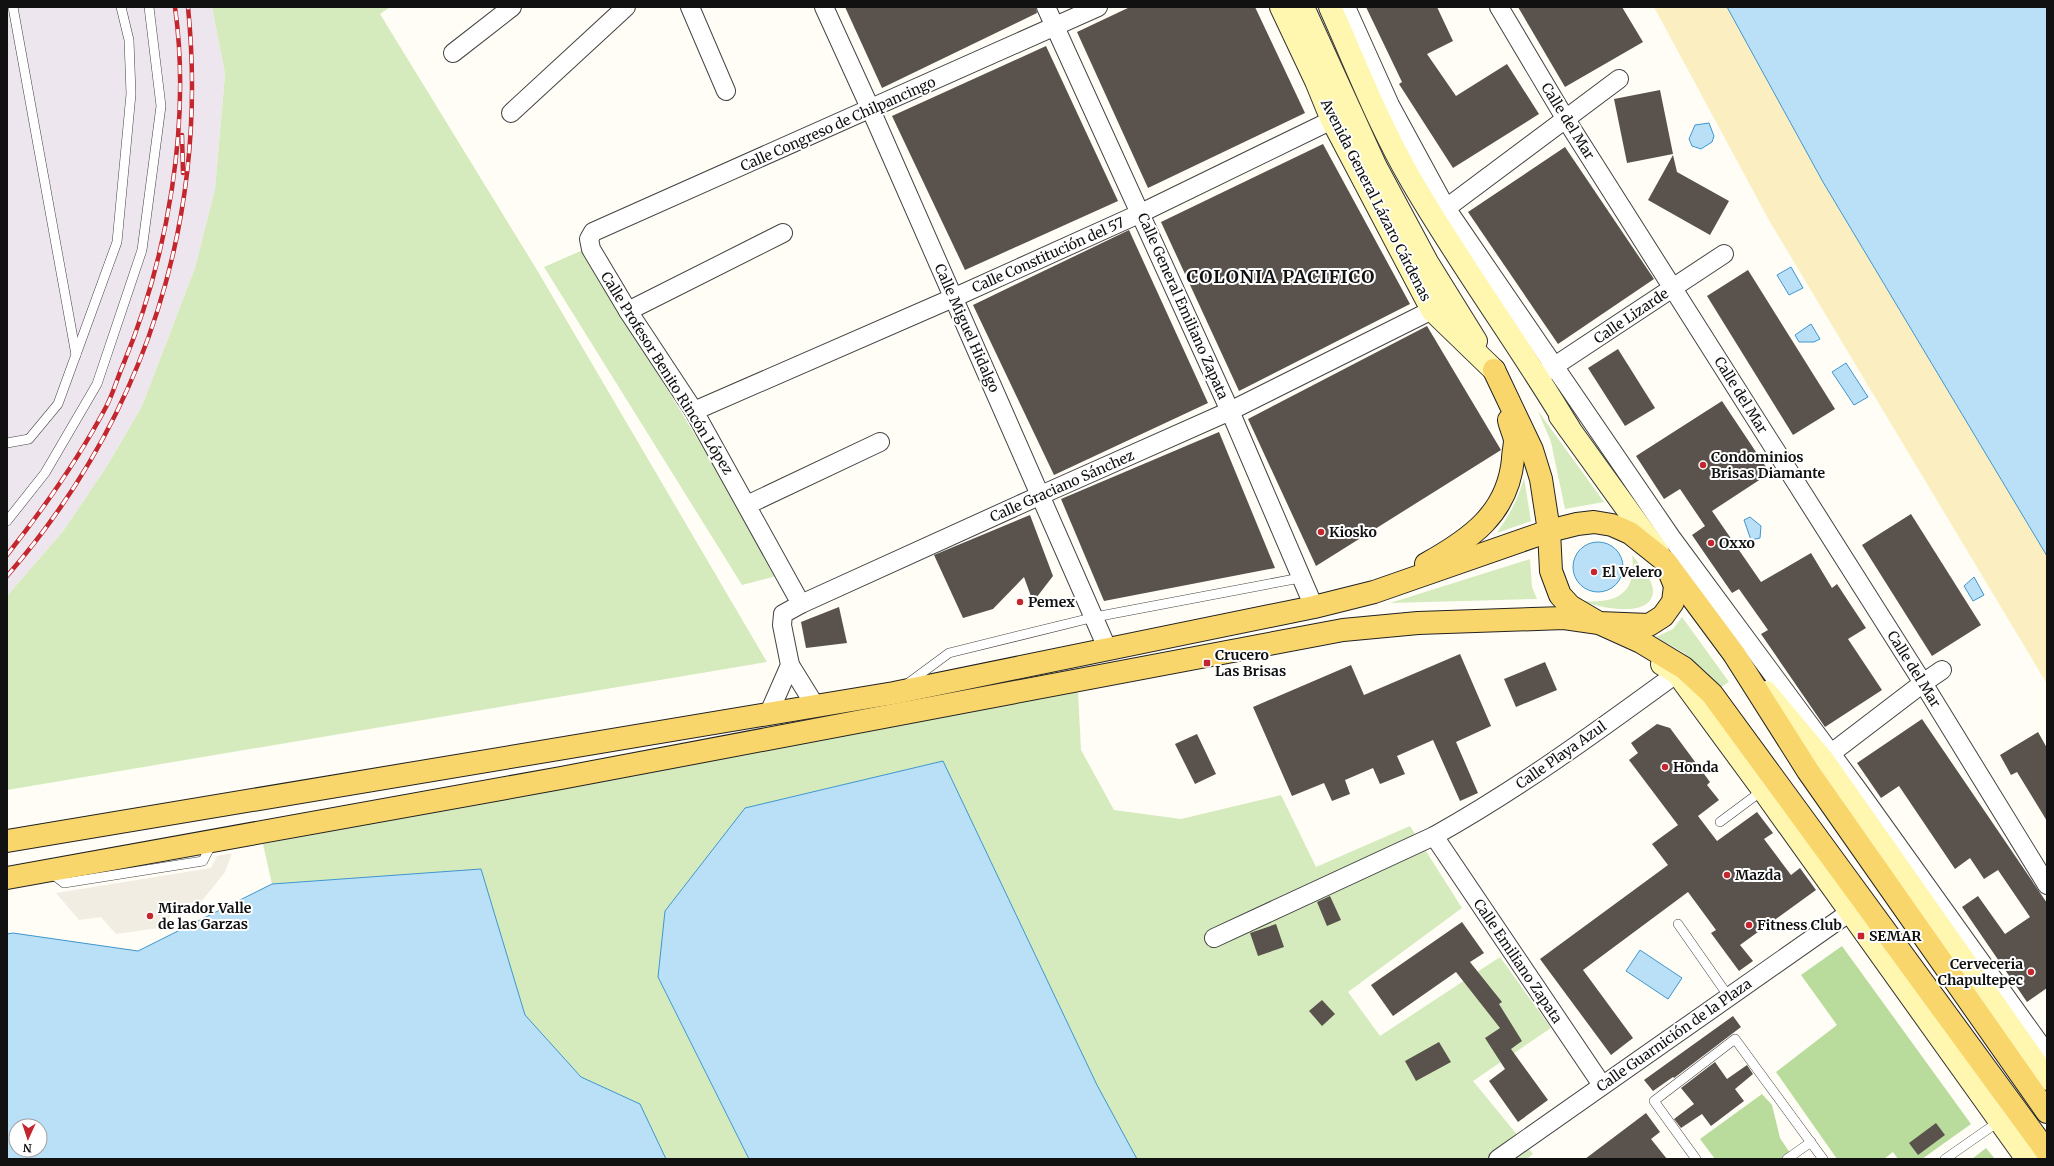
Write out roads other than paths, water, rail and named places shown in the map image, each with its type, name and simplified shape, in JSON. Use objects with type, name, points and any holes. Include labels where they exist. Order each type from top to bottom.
[{"type":"main road","name":"Avenida General Lázaro Cárdenas","points":[[1281,7],[1316,81],[1332,120],[1432,310],[1494,370]]},
{"type":"main road","name":"Avenida General Lázaro Cárdenas","points":[[1303,7],[1376,167],[1427,262],[1494,370]]},
{"type":"main road","name":"Avenida General Lázaro Cárdenas","points":[[1330,7],[1376,109],[1411,179],[1440,213],[1546,372],[1569,428]]},
{"type":"main road","name":"Avenida General Lázaro Cárdenas","points":[[1427,262],[1456,287],[1569,428],[1664,561]]},
{"type":"main road","points":[[1494,370],[1532,450],[1541,479],[1549,531],[1551,571],[1560,595],[1570,606],[1599,623],[1641,642],[1712,694],[2027,1098],[2027,1159]]},
{"type":"main road","points":[[1374,592],[1441,555],[1469,537],[1490,517],[1503,499],[1511,477],[1515,440],[1494,370]]},
{"type":"main road","points":[[7,841],[769,713],[816,707],[894,693],[1108,650],[1314,607],[1374,592],[1549,531],[1594,522],[1612,525],[1630,533],[1664,561],[1734,654],[1821,761],[2027,1098],[2047,1152]]},
{"type":"main road","points":[[7,878],[569,777],[1343,630],[1418,623],[1556,618],[1599,623],[1648,625],[1663,616],[1673,602],[1675,586],[1664,561]]},
{"type":"main road","points":[[1681,671],[1850,912],[2027,1098],[2047,1112]]},
{"type":"street","points":[[453,53],[512,7]]},
{"type":"street","points":[[511,113],[626,7]]},
{"type":"street","points":[[690,7],[726,91]]},
{"type":"street","name":"Calle Miguel Hidalgo","points":[[824,7],[1095,617],[1108,650]]},
{"type":"street","name":"Calle General Emiliano Zapata","points":[[1046,7],[1230,411],[1300,578],[1314,607]]},
{"type":"street","name":"Calle Congreso de Chilpancingo","points":[[591,248],[590,239],[593,232],[871,110],[1098,7]]},
{"type":"street","points":[[1346,7],[1440,213],[1565,118],[1619,80]]},
{"type":"street","name":"Calle del Mar","points":[[1499,7],[1565,118],[1923,683],[2047,885]]},
{"type":"street","name":"Calle Constitución del 57","points":[[694,411],[953,298],[1140,213],[1332,120]]},
{"type":"street","points":[[628,312],[783,233]]},
{"type":"street","name":"Calle Profesor Benito Rincón López","points":[[591,248],[628,312],[694,411],[801,604]]},
{"type":"street","name":"Calle Lizarde","points":[[1546,372],[1724,254]]},
{"type":"street","name":"Calle Graciano Sánchez","points":[[790,665],[782,625],[784,614],[801,604],[1230,411],[1432,310]]},
{"type":"street","points":[[1546,372],[1671,537],[1821,761],[2047,1054]]},
{"type":"street","points":[[747,505],[880,442]]},
{"type":"street","points":[[790,665],[816,707]]},
{"type":"street","points":[[769,713],[790,665]]},
{"type":"street","points":[[1821,761],[1942,670]]},
{"type":"street","name":"Calle Playa Azul","points":[[1214,938],[1434,836],[1528,780],[1681,671]]},
{"type":"street","name":"Calle Emiliano Zapata","points":[[1434,836],[1602,1085]]},
{"type":"street","name":"Calle Guarnición de la Plaza","points":[[1498,1159],[1850,912]]},
{"type":"lane","points":[[13,7],[76,357]]},
{"type":"lane","points":[[7,443],[29,439],[58,404],[117,242],[131,94],[130,40],[121,7]]},
{"type":"lane","points":[[7,521],[45,473],[97,384],[142,250],[161,106],[149,7]]},
{"type":"lane","points":[[894,693],[950,653],[1095,617],[1300,578]]},
{"type":"lane","points":[[1720,822],[1763,790]]},
{"type":"lane","points":[[1678,924],[1729,997]]},
{"type":"lane","points":[[1696,1159],[1654,1101],[1734,1040],[1823,1159]]},
{"type":"lane","points":[[1944,1159],[2027,1098]]},
{"type":"lane","points":[[1787,1159],[1811,1142]]},
{"type":"water","points":[[1727,7],[2047,7],[2047,556],[1823,182]]},
{"type":"water","points":[[1709,123],[1714,136],[1712,142],[1701,149],[1692,146],[1689,139],[1695,125]]},
{"type":"water","points":[[1791,267],[1803,288],[1789,295],[1777,275]]},
{"type":"water","points":[[1811,324],[1820,339],[1814,342],[1799,342],[1795,335]]},
{"type":"water","points":[[1846,363],[1868,397],[1854,405],[1832,372]]},
{"type":"water","points":[[1750,517],[1761,526],[1760,538],[1751,540],[1744,520]]},
{"type":"water","points":[[1598,542],[1607,544],[1618,553],[1623,567],[1621,576],[1612,587],[1598,592],[1589,590],[1578,581],[1573,567],[1575,558],[1584,547]]},
{"type":"water","points":[[1974,577],[1984,595],[1973,601],[1964,586]]},
{"type":"water","points":[[943,761],[1097,1085],[1137,1159],[749,1159],[658,977],[665,911],[745,808]]},
{"type":"water","points":[[481,869],[525,1015],[581,1077],[640,1104],[666,1159],[7,1159],[7,934],[13,933],[138,951],[272,884]]},
{"type":"water","points":[[1640,950],[1682,978],[1668,999],[1626,971]]},
{"type":"railway","points":[[7,555],[60,483],[95,427],[113,392],[139,323],[152,280],[172,189],[180,97],[179,51],[175,7]]},
{"type":"railway","points":[[7,576],[56,514],[97,449],[131,381],[158,311],[177,238],[188,162],[192,85],[188,7]]},
{"type":"railway","points":[[182,135],[183,173]]},
{"type":"place","name":"Condominios Brisas Diamante","points":[[1703,465]]},
{"type":"place","name":"Kiosko","points":[[1321,532]]},
{"type":"place","name":"Oxxo","points":[[1711,543]]},
{"type":"place","name":"El Velero","points":[[1594,572]]},
{"type":"place","name":"Pemex","points":[[1020,602]]},
{"type":"place","name":"Crucero Las Brisas","points":[[1207,663]]},
{"type":"place","name":"Honda","points":[[1665,767]]},
{"type":"place","name":"Mazda","points":[[1727,875]]},
{"type":"place","name":"Mirador Valle de las Garzas","points":[[150,916]]},
{"type":"place","name":"Fitness Club","points":[[1749,925]]},
{"type":"place","name":"SEMAR","points":[[1861,936]]},
{"type":"place","name":"Cerveceria Chapultepec","points":[[2031,972]]},
{"type":"district","name":"COLONIA PACIFICO","points":[[1281,277]]}]
